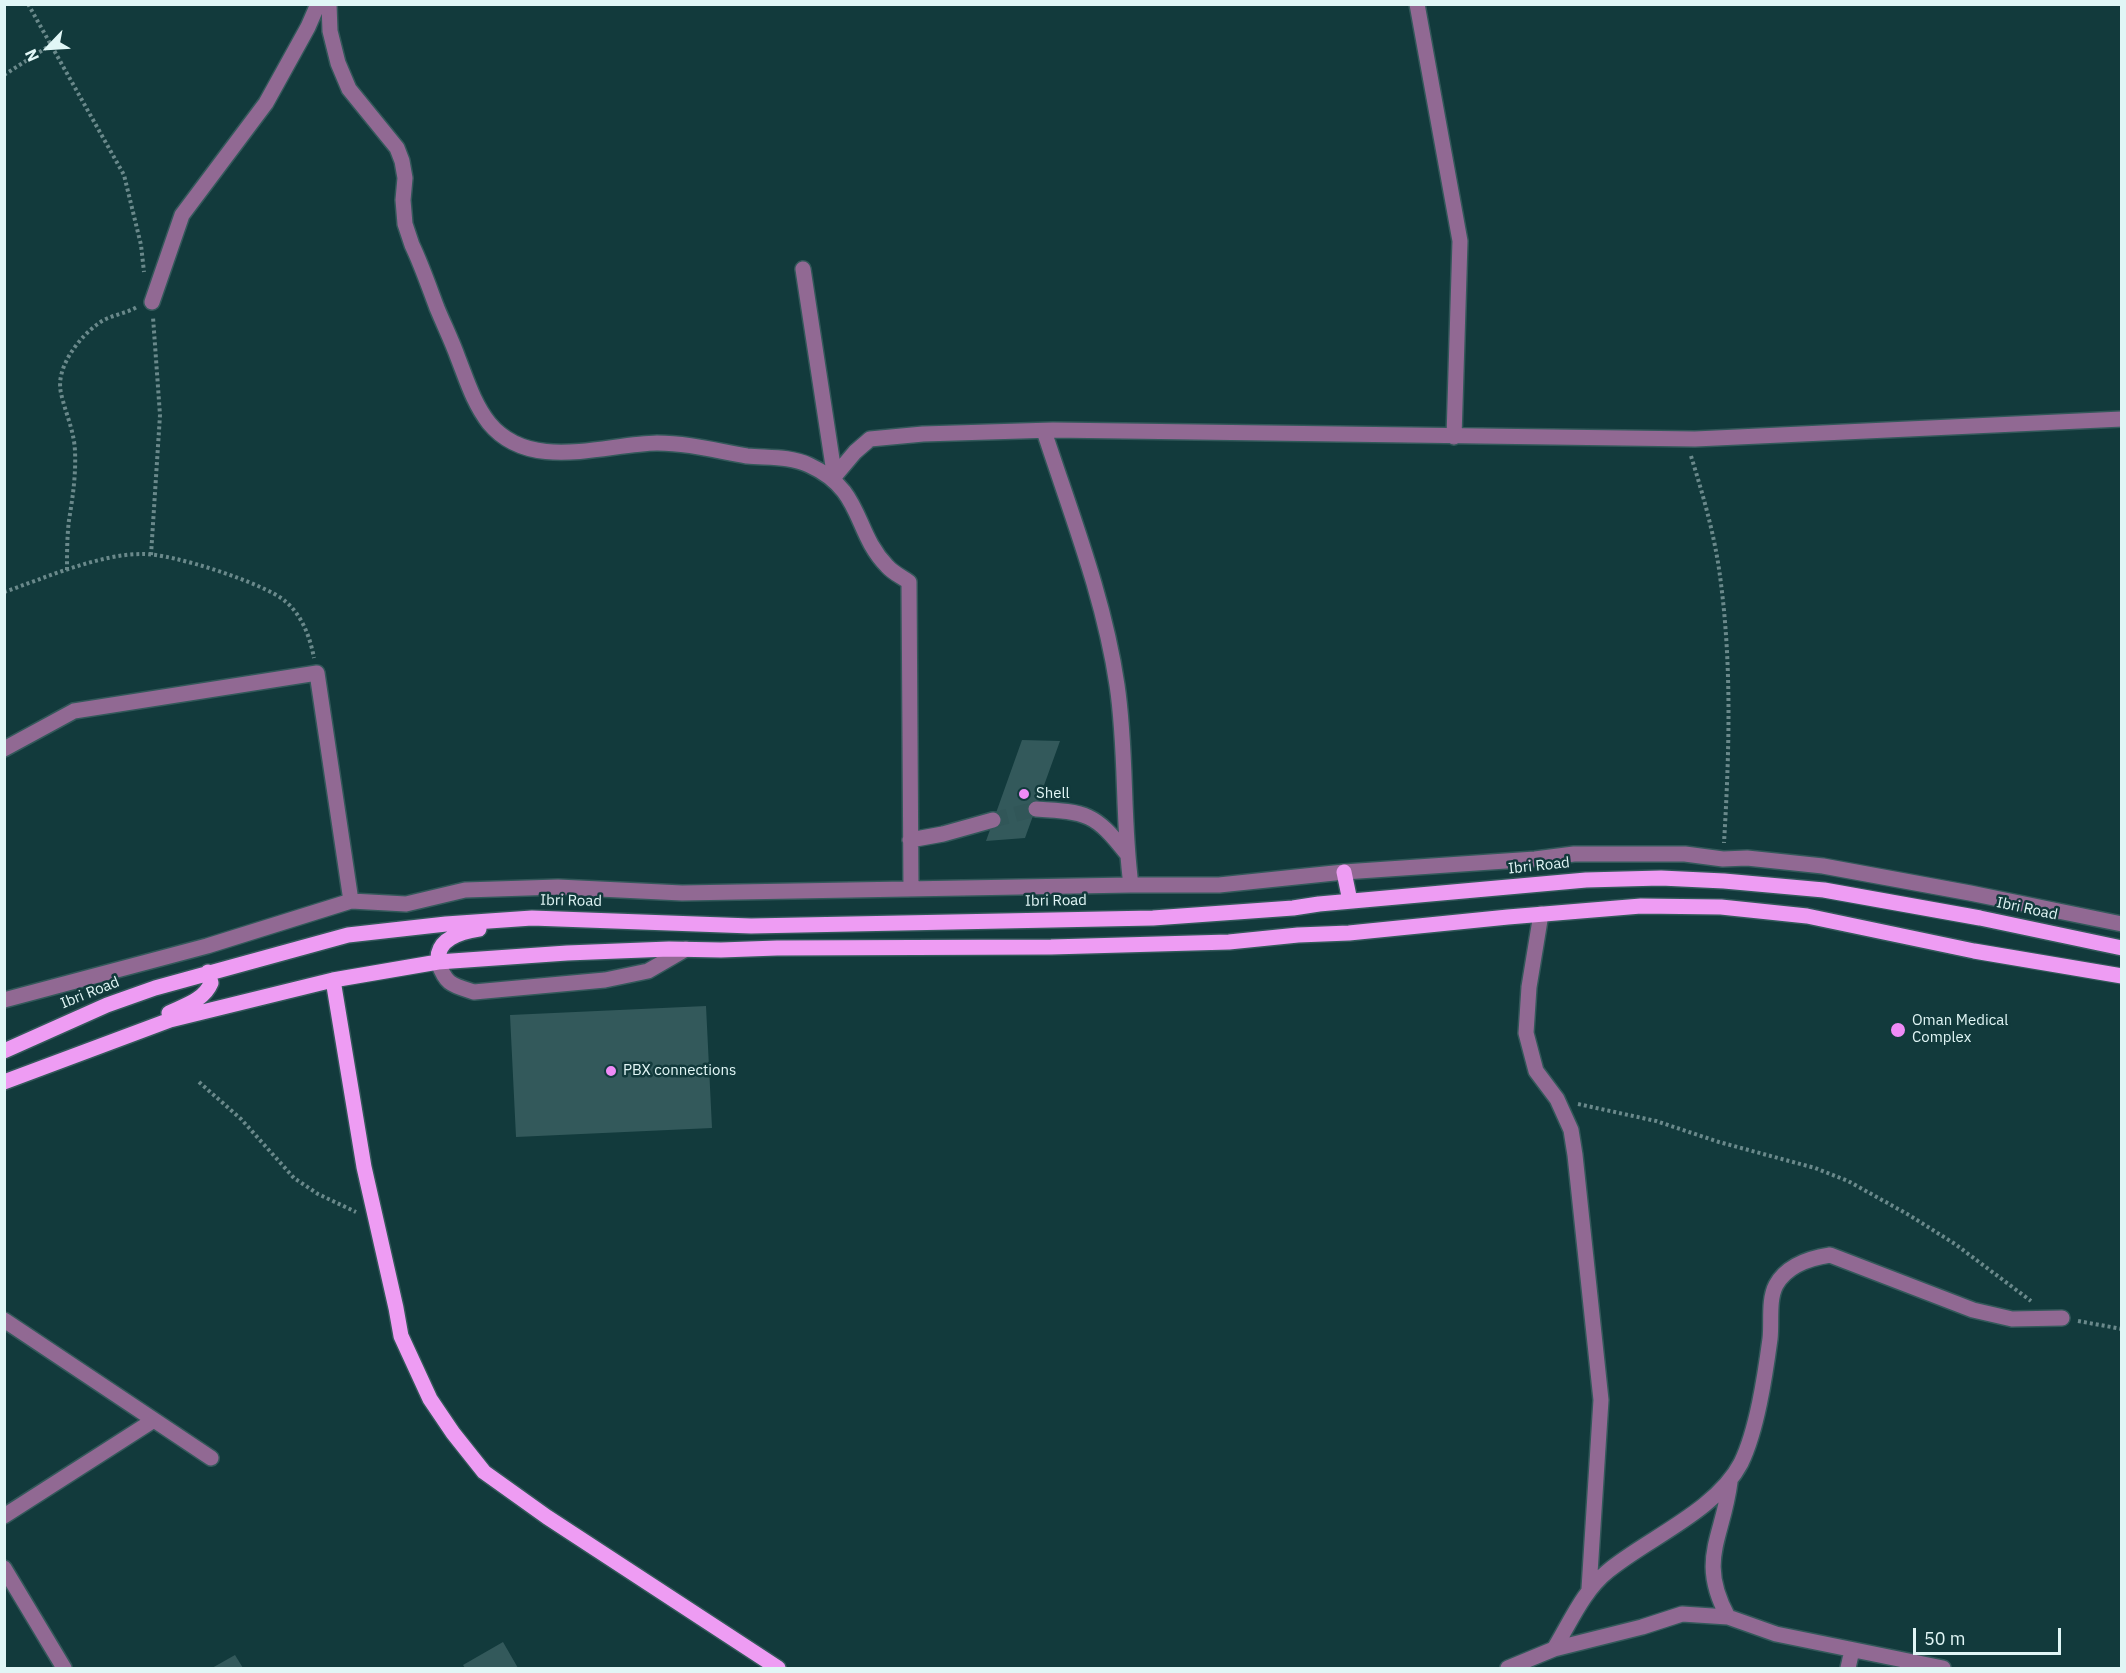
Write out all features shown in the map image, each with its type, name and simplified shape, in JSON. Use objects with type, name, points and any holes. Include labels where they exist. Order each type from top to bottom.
[{"type":"main road","points":[[1344,872],[1350,901]]},
{"type":"main road","name":"Ibri Road","points":[[4,1051],[107,1005],[155,988],[348,935],[446,924],[532,918],[751,926],[1153,918],[1293,908],[1586,879],[1661,878],[1824,890],[1980,918],[2121,948]]},
{"type":"main road","points":[[4,1082],[183,1016],[333,980],[438,962],[567,953],[686,949],[957,949],[1229,942],[1641,906],[1721,907],[1861,926],[1974,951],[2121,975]]},
{"type":"main road","points":[[438,962],[437,954],[440,947],[453,936],[470,930],[532,918]]},
{"type":"main road","points":[[96,1047],[200,998],[211,983],[208,972]]},
{"type":"main road","points":[[333,980],[364,1167],[396,1308],[400,1336],[430,1399],[484,1472],[537,1511],[778,1668]]},
{"type":"street","points":[[152,302],[182,215],[266,103],[308,27],[318,4]]},
{"type":"street","points":[[329,4],[330,31],[338,63],[349,89],[397,148],[405,178],[403,200],[408,234],[472,396],[490,424],[507,439],[532,450],[573,451],[656,443],[685,444],[747,456],[784,458],[808,464],[835,478]]},
{"type":"street","points":[[1417,4],[1460,241],[1454,437]]},
{"type":"street","points":[[803,269],[835,478],[849,498],[871,543],[887,567],[909,582],[911,889]]},
{"type":"street","points":[[835,478],[855,452],[870,440],[923,434],[1044,430],[1686,439],[2121,419]]},
{"type":"street","points":[[1044,430],[1106,622],[1117,687],[1123,748],[1127,854],[1131,885]]},
{"type":"street","points":[[4,748],[74,711],[317,673],[351,902]]},
{"type":"street","points":[[1036,809],[1074,811],[1097,820],[1110,832],[1127,854]]},
{"type":"street","points":[[910,840],[943,834],[993,820]]},
{"type":"street","points":[[4,1000],[207,946],[351,902],[406,904],[465,890],[535,888],[682,893],[1219,885],[1344,872],[1535,859],[1574,854],[1685,854],[1823,866],[1970,892],[2121,924]]},
{"type":"street","points":[[1541,914],[1529,987],[1526,1033],[1536,1071],[1557,1099],[1571,1130],[1601,1400],[1589,1589]]},
{"type":"street","points":[[438,962],[444,977],[455,986],[474,992],[605,980],[648,971],[686,949]]},
{"type":"street","points":[[1554,1649],[1589,1589],[1607,1571],[1683,1521],[1730,1482],[1742,1461],[1754,1425],[1770,1338],[1776,1286],[1797,1265],[1811,1258],[1830,1256],[1973,1310],[2012,1319],[2062,1318]]},
{"type":"street","points":[[4,1320],[211,1458]]},
{"type":"street","points":[[4,1516],[154,1420]]},
{"type":"street","points":[[1728,1617],[1715,1586],[1712,1562],[1730,1482]]},
{"type":"street","points":[[4,1568],[64,1668]]},
{"type":"street","points":[[1508,1668],[1554,1649],[1642,1627],[1682,1614],[1728,1617],[1776,1634],[1943,1668]]},
{"type":"street","points":[[1848,1668],[1852,1650]]},
{"type":"path","points":[[28,4],[124,175],[141,245],[144,273],[152,302],[160,415],[151,555]]},
{"type":"path","points":[[4,75],[52,44]]},
{"type":"path","points":[[67,570],[69,521],[74,494],[75,449],[72,425],[60,391],[60,375],[78,343],[99,323],[152,302]]},
{"type":"path","points":[[1686,439],[1708,513],[1721,584],[1728,706],[1723,859]]},
{"type":"path","points":[[4,592],[67,570],[119,556],[151,555],[177,560],[261,587],[284,600],[297,613],[307,634],[317,673]]},
{"type":"path","points":[[199,1082],[241,1119],[294,1178],[318,1194],[354,1210],[377,1231]]},
{"type":"path","points":[[1557,1099],[1656,1121],[1719,1142],[1815,1168],[1848,1181],[1909,1215],[1954,1244],[2030,1301],[2062,1318],[2121,1329]]},
{"type":"building","points":[[1022,740],[1060,741],[1025,838],[986,841]]},
{"type":"building","name":"PBX connections","points":[[706,1006],[712,1128],[516,1137],[510,1015]]},
{"type":"building","points":[[503,1642],[518,1668],[465,1668],[463,1665]]},
{"type":"building","points":[[235,1655],[243,1668],[212,1668]]},
{"type":"tunnel","points":[[993,820],[1036,809]]},
{"type":"place","name":"Shell","points":[[1024,794]]},
{"type":"place","name":"Oman Medical Complex","points":[[1898,1030]]},
{"type":"place","name":"PBX connections","points":[[611,1071]]}]
